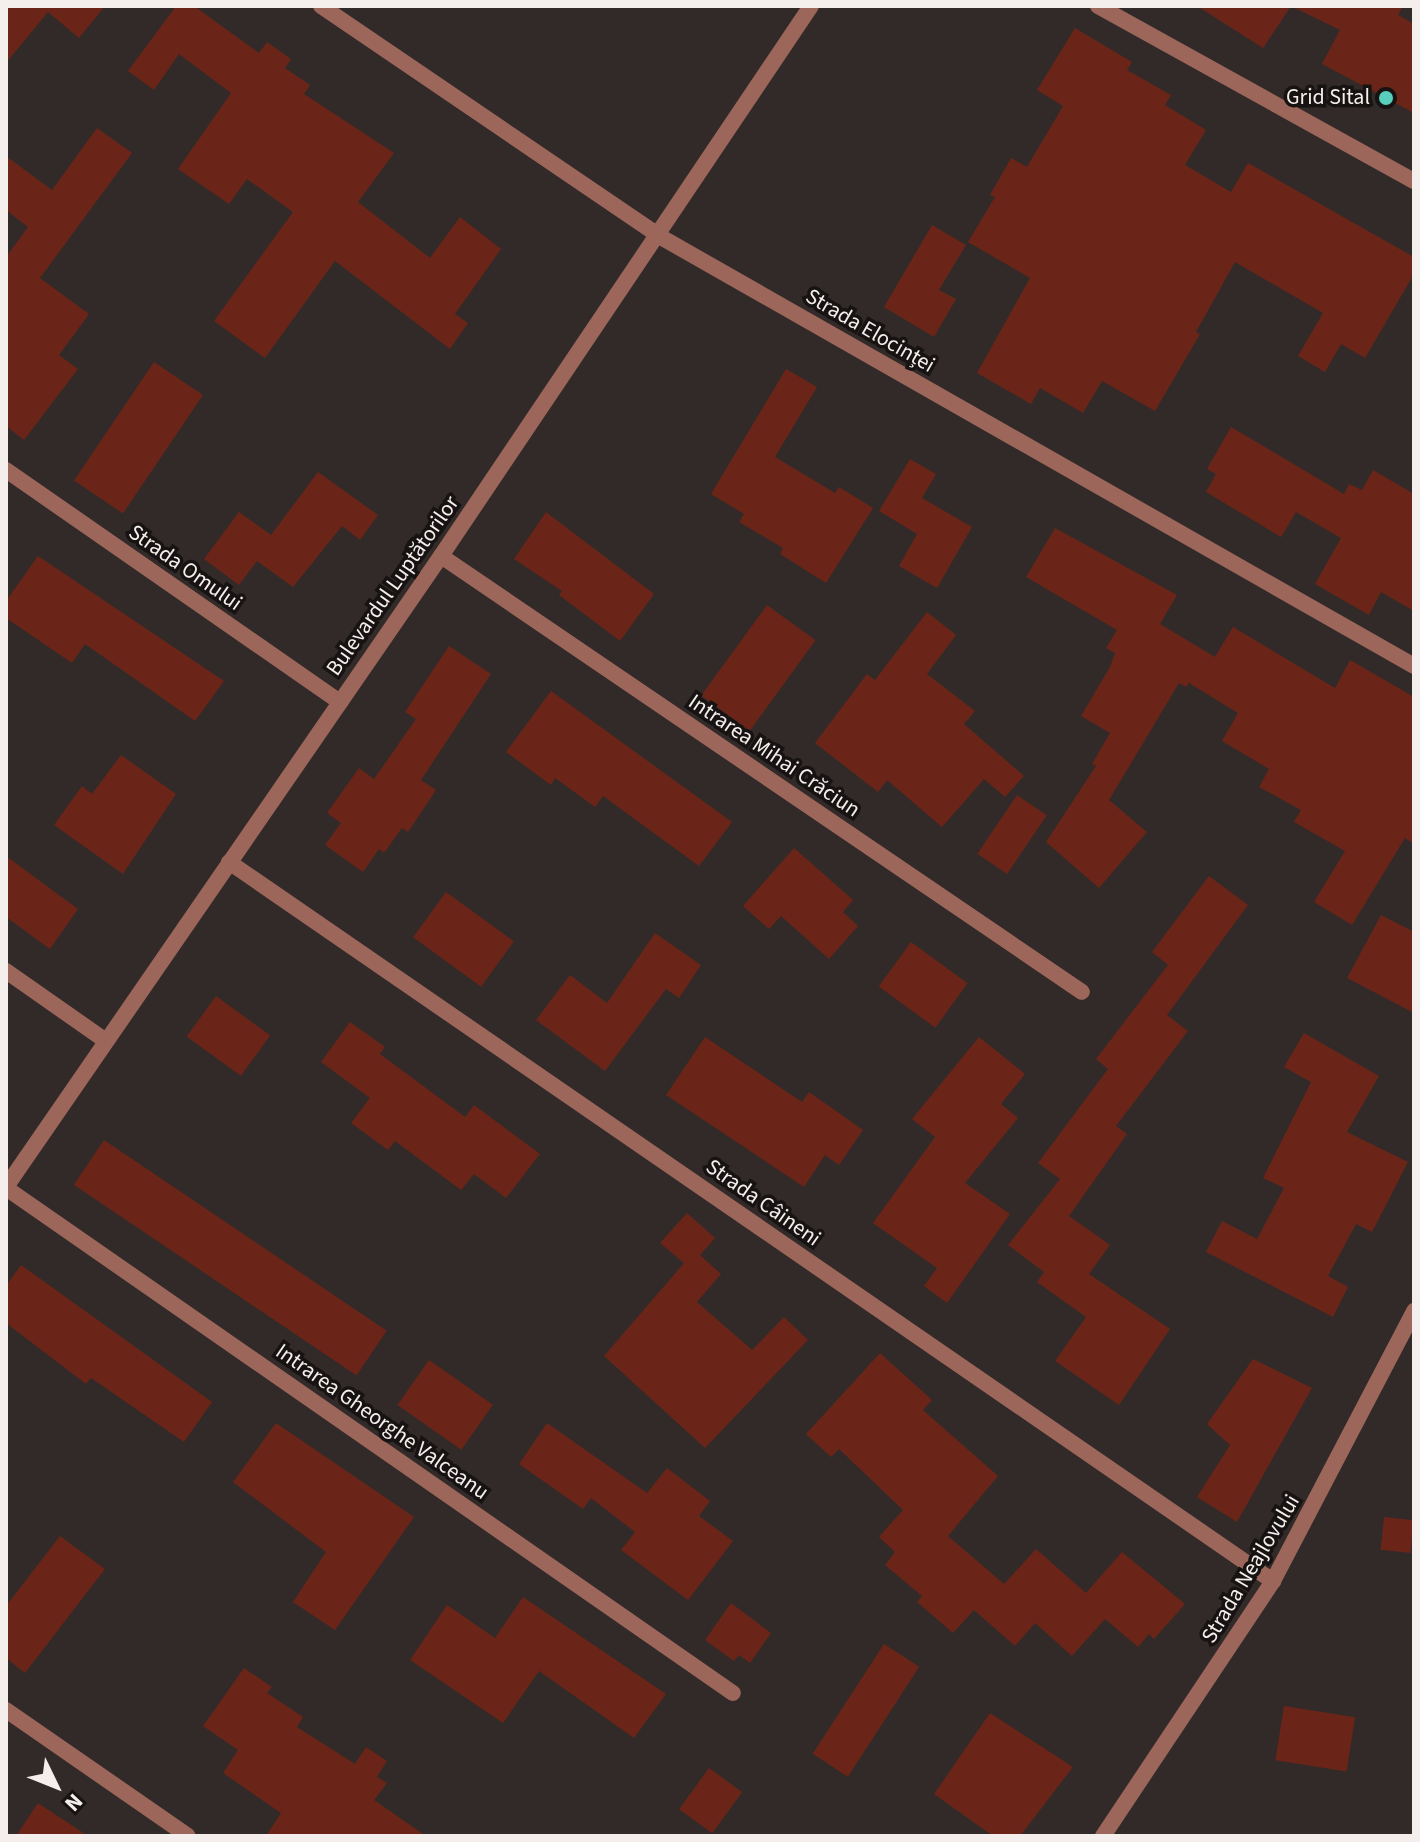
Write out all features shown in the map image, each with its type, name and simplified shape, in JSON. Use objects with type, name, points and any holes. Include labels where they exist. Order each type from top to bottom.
[{"type":"street","name":"Strada Elocinței","points":[[321,6],[659,236],[1414,666]]},
{"type":"street","name":"Bulevardul Luptătorilor","points":[[6,1187],[441,556],[811,6]]},
{"type":"street","points":[[1098,6],[1414,181]]},
{"type":"street","name":"Strada Omului","points":[[6,470],[340,702]]},
{"type":"street","name":"Intrarea Mihai Crăciun","points":[[441,556],[1082,992]]},
{"type":"street","name":"Strada Câineni","points":[[229,862],[1273,1581]]},
{"type":"street","points":[[6,971],[106,1041]]},
{"type":"street","name":"Intrarea Gheorghe Valceanu","points":[[6,1187],[733,1693]]},
{"type":"street","name":"Strada Neajlovului","points":[[1103,1836],[1273,1581],[1414,1311]]},
{"type":"street","points":[[6,1710],[188,1836]]},
{"type":"building","points":[[6,6],[105,6],[79,38],[48,12],[6,63]]},
{"type":"building","points":[[176,6],[194,6],[259,53],[267,42],[291,59],[285,68],[310,85],[304,94],[394,153],[358,202],[430,258],[460,217],[501,249],[455,314],[468,323],[450,349],[335,261],[265,358],[214,321],[293,212],[247,179],[229,204],[178,169],[231,93],[179,54],[154,90],[128,71]]},
{"type":"building","points":[[1197,6],[1291,6],[1263,48]]},
{"type":"building","points":[[1291,6],[1403,6],[1398,15],[1414,24],[1414,113],[1322,64],[1340,30]]},
{"type":"building","points":[[1075,28],[1132,62],[1127,70],[1171,95],[1165,105],[1206,130],[1185,165],[1231,192],[1248,163],[1414,257],[1414,274],[1365,358],[1341,344],[1325,372],[1298,356],[1323,313],[1235,262],[1196,332],[1200,334],[1155,411],[1102,381],[1083,413],[1040,388],[1031,404],[977,373],[1030,278],[968,242],[995,197],[990,195],[1011,158],[1027,167],[1063,106],[1037,90]]},
{"type":"building","points":[[97,128],[132,153],[40,278],[89,314],[59,355],[78,369],[24,440],[6,426],[6,257],[28,227],[6,210],[6,156],[52,190]]},
{"type":"building","points":[[932,225],[966,245],[939,290],[956,299],[934,337],[884,307]]},
{"type":"building","points":[[154,362],[203,395],[123,514],[74,481]]},
{"type":"building","points":[[786,369],[817,387],[775,457],[835,493],[839,487],[873,508],[826,583],[780,554],[783,548],[739,522],[744,514],[711,494]]},
{"type":"building","points":[[1231,427],[1344,494],[1349,484],[1362,490],[1373,470],[1414,494],[1414,611],[1381,592],[1369,615],[1315,584],[1341,538],[1296,512],[1281,537],[1206,492],[1216,474],[1207,469]]},
{"type":"building","points":[[910,459],[936,474],[922,498],[972,527],[937,588],[899,566],[917,534],[879,511]]},
{"type":"building","points":[[318,472],[378,515],[360,540],[342,526],[293,587],[257,561],[239,585],[204,559],[239,512],[271,535]]},
{"type":"building","points":[[546,512],[654,594],[620,641],[559,595],[562,591],[514,559]]},
{"type":"building","points":[[1055,528],[1177,595],[1160,624],[1215,657],[1233,627],[1335,688],[1350,660],[1414,697],[1414,844],[1405,838],[1352,925],[1314,902],[1345,851],[1294,822],[1301,810],[1259,787],[1269,769],[1222,741],[1238,713],[1189,683],[1186,687],[1179,683],[1109,800],[1147,832],[1099,888],[1046,842],[1096,766],[1092,764],[1110,733],[1081,716],[1110,667],[1115,653],[1106,648],[1117,630],[1026,577]]},
{"type":"building","points":[[38,556],[224,681],[195,721],[85,644],[72,663],[6,618],[6,601]]},
{"type":"building","points":[[767,605],[816,640],[750,731],[701,696]]},
{"type":"building","points":[[927,612],[956,635],[927,674],[975,711],[964,724],[1024,776],[1005,797],[984,779],[942,827],[887,780],[878,792],[815,743],[867,674],[875,680]]},
{"type":"building","points":[[449,646],[491,674],[421,780],[436,790],[408,832],[402,828],[384,853],[379,849],[363,872],[325,845],[341,823],[327,813],[359,768],[374,779],[416,719],[405,712]]},
{"type":"building","points":[[551,691],[732,822],[699,866],[603,796],[595,807],[555,778],[551,785],[506,752]]},
{"type":"building","points":[[121,755],[176,794],[123,874],[54,825],[82,786],[92,794]]},
{"type":"building","points":[[1017,795],[1047,815],[1007,874],[977,854]]},
{"type":"building","points":[[794,848],[853,900],[843,912],[858,926],[829,959],[781,916],[769,929],[743,906]]},
{"type":"building","points":[[6,856],[78,909],[50,949],[6,917]]},
{"type":"building","points":[[1209,876],[1248,905],[1167,1015],[1188,1031],[1116,1126],[1127,1134],[1069,1216],[1110,1245],[1089,1274],[1170,1329],[1119,1405],[1055,1361],[1086,1317],[1037,1282],[1044,1272],[1008,1245],[1060,1179],[1038,1163],[1108,1069],[1096,1059],[1168,965],[1152,952]]},
{"type":"building","points":[[446,892],[514,941],[481,987],[413,937]]},
{"type":"building","points":[[1381,915],[1414,932],[1414,1013],[1347,978]]},
{"type":"building","points":[[655,933],[701,965],[679,998],[666,989],[605,1071],[536,1020],[570,975],[607,1003]]},
{"type":"building","points":[[911,942],[968,983],[935,1028],[879,986]]},
{"type":"building","points":[[216,996],[270,1035],[241,1076],[187,1036]]},
{"type":"building","points":[[350,1022],[385,1047],[380,1054],[465,1117],[474,1105],[540,1154],[506,1198],[474,1174],[461,1190],[395,1141],[388,1150],[351,1123],[370,1098],[321,1062]]},
{"type":"building","points":[[1304,1033],[1379,1076],[1347,1132],[1408,1162],[1372,1232],[1356,1224],[1328,1276],[1348,1287],[1333,1317],[1206,1252],[1222,1221],[1257,1239],[1284,1188],[1263,1178],[1311,1082],[1284,1067]]},
{"type":"building","points":[[705,1037],[802,1102],[809,1092],[863,1130],[839,1165],[825,1155],[804,1187],[666,1095]]},
{"type":"building","points":[[979,1037],[1025,1074],[1001,1104],[1018,1118],[965,1183],[1010,1214],[947,1303],[924,1286],[937,1268],[873,1223],[935,1137],[912,1119]]},
{"type":"building","points":[[104,1140],[387,1331],[357,1375],[74,1185]]},
{"type":"building","points":[[687,1213],[715,1238],[700,1255],[721,1274],[697,1302],[752,1350],[784,1317],[808,1340],[705,1448],[604,1356],[684,1263],[660,1243]]},
{"type":"building","points":[[21,1265],[212,1402],[184,1442],[91,1378],[86,1384],[6,1323],[6,1286]]},
{"type":"building","points":[[880,1353],[932,1400],[923,1410],[998,1476],[948,1536],[1004,1584],[1036,1549],[1086,1593],[1122,1552],[1185,1604],[1154,1639],[1149,1634],[1138,1647],[1105,1619],[1072,1656],[1035,1623],[1015,1646],[974,1610],[953,1633],[917,1602],[922,1596],[885,1565],[895,1552],[879,1537],[903,1510],[839,1449],[831,1457],[806,1434]]},
{"type":"building","points":[[1253,1359],[1312,1388],[1237,1522],[1197,1497],[1230,1445],[1207,1424]]},
{"type":"building","points":[[429,1360],[493,1405],[461,1450],[397,1405]]},
{"type":"building","points":[[276,1423],[414,1517],[335,1630],[293,1602],[326,1552],[233,1482]]},
{"type":"building","points":[[547,1423],[647,1493],[667,1468],[710,1501],[699,1516],[733,1541],[688,1600],[621,1550],[635,1532],[591,1498],[583,1509],[519,1464]]},
{"type":"building","points":[[1384,1517],[1414,1520],[1410,1553],[1381,1550]]},
{"type":"building","points":[[60,1536],[105,1569],[25,1673],[6,1658],[6,1606]]},
{"type":"building","points":[[523,1597],[666,1694],[634,1738],[539,1671],[503,1723],[410,1660],[447,1605],[495,1638]]},
{"type":"building","points":[[731,1603],[771,1633],[750,1663],[739,1655],[734,1661],[705,1640]]},
{"type":"building","points":[[884,1644],[919,1667],[848,1777],[813,1754]]},
{"type":"building","points":[[244,1668],[272,1687],[267,1693],[303,1717],[297,1727],[355,1764],[366,1747],[387,1761],[377,1777],[387,1783],[374,1800],[426,1836],[266,1836],[281,1813],[223,1773],[238,1750],[203,1726]]},
{"type":"building","points":[[1284,1706],[1355,1717],[1347,1772],[1275,1760]]},
{"type":"building","points":[[990,1713],[1073,1767],[1020,1836],[993,1836],[934,1794]]},
{"type":"building","points":[[709,1768],[742,1792],[712,1833],[679,1809]]},
{"type":"building","points":[[38,1803],[88,1836],[16,1836]]},
{"type":"place","name":"Grid Sital","points":[[1386,98]]}]
